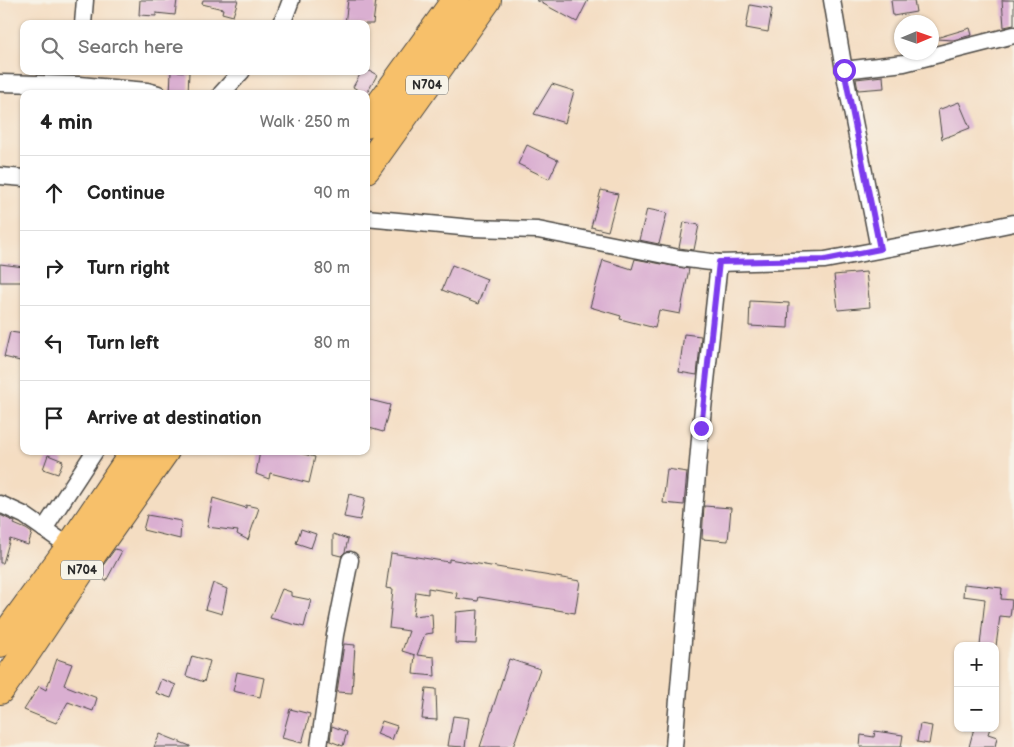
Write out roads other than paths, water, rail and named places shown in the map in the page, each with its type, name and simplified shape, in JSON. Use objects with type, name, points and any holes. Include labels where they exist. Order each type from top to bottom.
[{"type":"highway","name":"N704","points":[[370,162],[456,0]]},
{"type":"highway","name":"N704","points":[[370,120],[415,80],[486,0]]},
{"type":"highway","name":"N704","points":[[3,638],[70,547],[131,455]]},
{"type":"highway","name":"N704","points":[[0,690],[162,455]]},
{"type":"highway","points":[[3,638],[28,650]]},
{"type":"street","points":[[83,20],[85,0]]},
{"type":"street","points":[[282,20],[291,0]]},
{"type":"street","points":[[832,0],[880,249]]},
{"type":"street","points":[[844,70],[904,63],[1014,35]]},
{"type":"street","points":[[225,90],[238,75]]},
{"type":"street","points":[[0,83],[79,78],[142,90]]},
{"type":"street","points":[[0,176],[20,178]]},
{"type":"street","points":[[370,218],[472,228],[538,230],[679,258],[719,262],[825,260],[1014,223]]},
{"type":"street","points":[[674,747],[701,428],[719,262]]},
{"type":"street","points":[[44,528],[92,455]]},
{"type":"street","points":[[0,504],[24,515],[70,547]]},
{"type":"street","points":[[319,747],[335,635],[350,560]]}]
